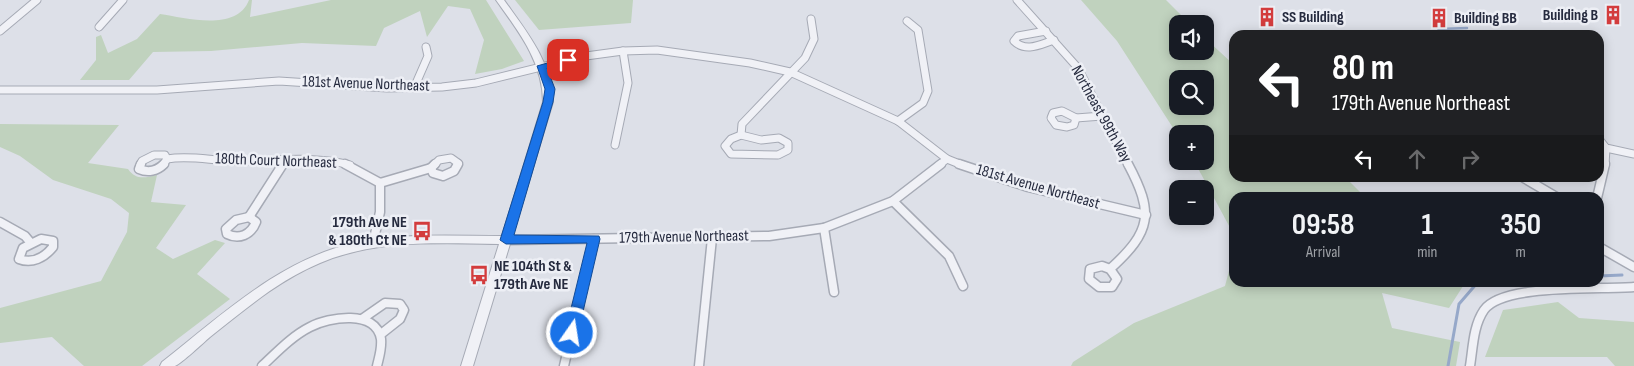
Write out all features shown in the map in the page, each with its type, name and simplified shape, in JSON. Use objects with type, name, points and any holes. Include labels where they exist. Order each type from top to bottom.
[{"type":"street","points":[[0,31],[38,0]]},
{"type":"street","points":[[99,27],[123,0]]},
{"type":"street","points":[[467,366],[548,102],[550,89],[542,66],[500,0]]},
{"type":"street","name":"Northeast 99th Way","points":[[1017,0],[1078,68],[1142,191],[1146,215]]},
{"type":"street","points":[[741,135],[742,124],[805,58],[814,39],[811,19]]},
{"type":"street","points":[[898,121],[923,102],[928,91],[918,30],[907,21]]},
{"type":"street","points":[[1046,31],[1018,36],[1014,41],[1017,45],[1028,48],[1054,40]]},
{"type":"street","points":[[414,88],[428,56],[426,47]]},
{"type":"street","name":"181st Avenue Northeast","points":[[0,90],[157,90],[279,81],[414,88],[476,84],[586,56],[623,51],[657,50],[750,63],[790,72],[898,121],[948,159],[988,175],[1028,187],[1146,215]]},
{"type":"street","points":[[615,145],[628,83],[623,51]]},
{"type":"street","points":[[1076,118],[1102,116]]},
{"type":"street","points":[[741,135],[760,140],[779,138],[788,143],[788,150],[778,155],[732,154],[725,146],[731,139],[741,135]]},
{"type":"street","points":[[1604,145],[1606,148],[1634,154]]},
{"type":"street","points":[[1604,172],[1606,148]]},
{"type":"street","name":"180th Court Northeast","points":[[168,159],[184,156],[233,161],[331,160],[350,165],[380,183]]},
{"type":"street","name":"179th Avenue Northeast","points":[[166,366],[262,292],[293,273],[336,252],[373,243],[437,240],[712,238],[769,236],[824,228],[893,201],[948,159]]},
{"type":"street","points":[[249,217],[285,160]]},
{"type":"street","points":[[373,243],[380,212],[380,183],[431,168]]},
{"type":"street","points":[[1531,182],[1548,192]]},
{"type":"street","points":[[893,201],[949,256],[963,286]]},
{"type":"street","points":[[1110,269],[1132,249],[1141,233],[1146,215]]},
{"type":"street","points":[[0,222],[25,236],[30,242]]},
{"type":"street","points":[[824,228],[834,292]]},
{"type":"street","points":[[699,366],[712,238]]},
{"type":"street","points":[[564,366],[594,239]]},
{"type":"street","points":[[1604,250],[1634,266]]},
{"type":"street","points":[[1470,366],[1479,318],[1488,304],[1499,298],[1532,292],[1634,287]]},
{"type":"street","points":[[362,319],[385,303],[400,304],[404,310],[400,319],[381,334]]},
{"type":"street","points":[[262,366],[295,337],[315,324],[333,320],[362,319],[373,325],[381,334],[382,344],[377,366]]},
{"type":"green space","points":[[249,0],[252,0],[250,17],[331,0],[486,0],[524,61],[502,69],[475,74],[484,40],[470,9],[448,6],[427,37],[420,11],[384,28],[376,46],[302,43],[211,51],[153,52],[129,80],[80,80],[96,60],[96,37],[101,35],[108,53],[137,39],[160,14],[196,20],[222,20],[234,16],[243,10]]},
{"type":"green space","points":[[515,0],[633,0],[631,23],[539,30]]},
{"type":"green space","points":[[1081,0],[1166,0],[1181,15],[1169,15],[1169,60],[1214,60],[1214,46],[1229,60],[1229,182],[1350,182],[1360,192],[1229,192],[1229,226],[1214,198],[1214,180],[1204,180],[1199,170],[1214,170],[1214,125],[1171,125],[1117,41]]},
{"type":"green space","points":[[0,124],[119,125],[88,163],[128,169],[137,177],[157,175],[151,202],[186,205],[156,248],[173,259],[215,240],[225,243],[197,274],[230,299],[142,366],[84,366],[52,337],[0,343],[0,308],[101,281],[127,232],[129,213],[111,199],[53,180],[20,156],[0,147]]},
{"type":"green space","points":[[1229,271],[1229,287],[1462,287],[1449,308],[1382,293],[1392,328],[1460,342],[1456,366],[1071,366],[1073,362],[1134,323],[1225,286]]},
{"type":"green space","points":[[1558,302],[1579,318],[1634,322],[1634,366],[1615,366],[1607,357],[1485,357],[1503,310]]},
{"type":"waterway","points":[[1438,30],[1467,28]]},
{"type":"waterway","points":[[1604,276],[1622,275]]},
{"type":"waterway","points":[[1448,366],[1459,304],[1474,287]]},
{"type":"place","name":"Building B","points":[[1613,15]]},
{"type":"place","name":"SS Building","points":[[1267,17]]},
{"type":"place","name":"Building BB","points":[[1439,18]]},
{"type":"place","name":"179th Ave NE & 180th Ct NE","points":[[422,231]]},
{"type":"place","name":"NE 104th St & 179th Ave NE","points":[[479,275]]},
{"type":"route","points":[[568,60],[542,66],[550,89],[548,102],[506,240],[594,239],[572,333]]}]
